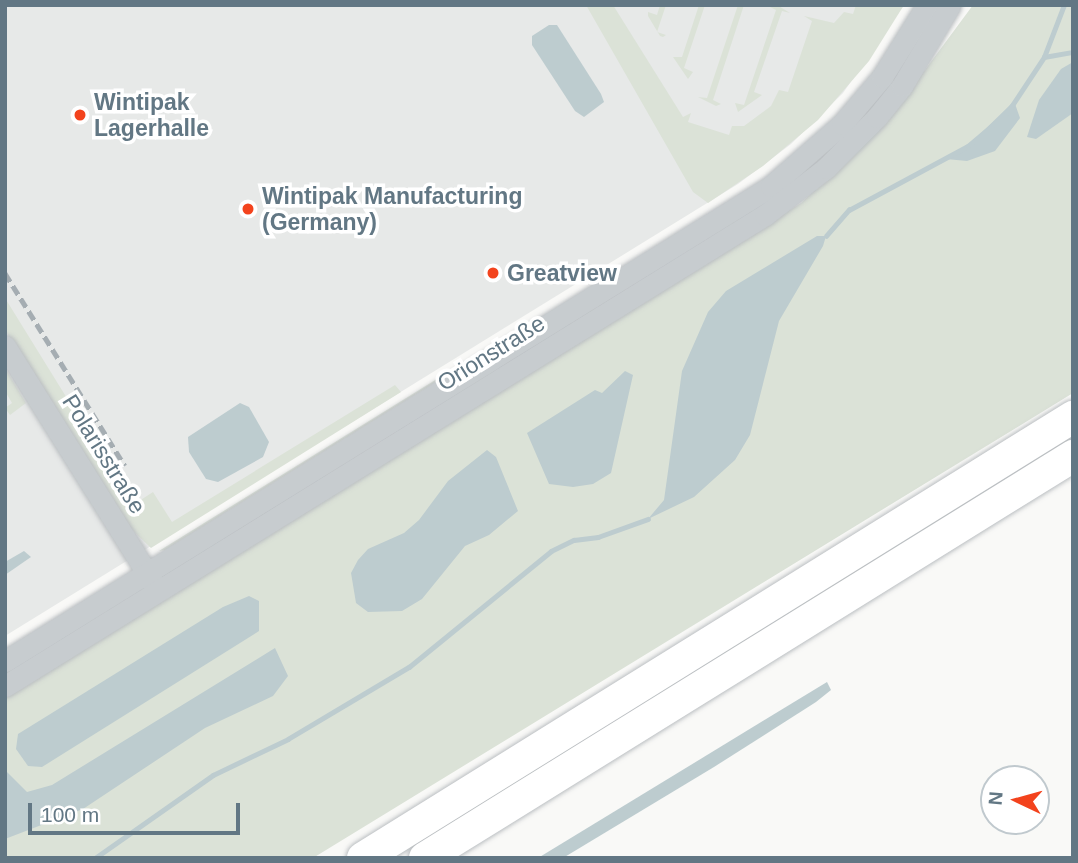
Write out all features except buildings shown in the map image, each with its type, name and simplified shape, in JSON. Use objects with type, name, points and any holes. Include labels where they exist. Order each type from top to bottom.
[{"type":"highway","points":[[363,858],[1073,417]]},
{"type":"highway","points":[[425,858],[1073,456]]},
{"type":"street","name":"Orionstraße","points":[[5,686],[152,582],[771,186],[842,124],[882,77],[928,5]]},
{"type":"street","name":"Orionstraße","points":[[5,661],[152,582],[765,215],[826,168],[877,117],[902,86],[950,5]]},
{"type":"street","name":"Polarisstraße","points":[[5,346],[152,582]]},
{"type":"shaded area","points":[[5,5],[904,5],[843,93],[791,144],[738,184],[5,636]]},
{"type":"shaded area","points":[[586,5],[613,5],[683,117],[691,113],[688,122],[729,135],[732,126],[744,126],[771,106],[779,90],[788,92],[812,21],[804,16],[834,23],[844,12],[853,14],[856,5],[904,5],[869,61],[818,120],[763,166],[708,203],[693,192]]},
{"type":"shaded area","points":[[660,5],[666,5],[657,31],[648,12],[657,15]]},
{"type":"shaded area","points":[[699,5],[705,5],[684,68],[693,72],[688,79],[673,57],[682,57]]},
{"type":"shaded area","points":[[738,5],[744,5],[713,100],[721,104],[716,106],[698,97],[707,98]]},
{"type":"shaded area","points":[[777,5],[790,13],[782,11],[754,92],[762,95],[738,112],[735,103],[744,105],[776,10],[768,6]]},
{"type":"shaded area","points":[[973,5],[1073,5],[1073,393],[313,858],[5,858],[5,696],[801,203],[885,124]]},
{"type":"shaded area","points":[[549,25],[557,25],[601,94],[604,102],[584,117],[575,111],[532,45],[532,36]]},
{"type":"shaded area","points":[[1073,62],[1073,113],[1036,139],[1027,137],[1039,100],[1061,69]]},
{"type":"shaded area","points":[[1014,101],[1020,118],[995,151],[967,161],[946,159],[968,146]]},
{"type":"shaded area","points":[[817,236],[826,236],[823,246],[779,321],[750,435],[735,460],[694,497],[648,519],[664,500],[682,371],[708,312],[726,291]]},
{"type":"shaded area","points":[[5,298],[133,505],[153,492],[172,522],[395,385],[401,392],[151,548],[125,523],[5,330]]},
{"type":"shaded area","points":[[531,323],[165,550],[159,551],[524,325]]},
{"type":"shaded area","points":[[5,368],[26,403],[10,415],[5,408],[12,403],[5,391]]},
{"type":"shaded area","points":[[625,371],[633,375],[611,473],[593,484],[573,487],[549,484],[527,433],[595,390],[602,393]]},
{"type":"shaded area","points":[[240,403],[249,407],[269,442],[263,457],[218,482],[206,479],[189,452],[188,437]]},
{"type":"shaded area","points":[[487,450],[496,457],[518,511],[489,535],[465,546],[422,599],[402,611],[368,612],[356,603],[351,573],[358,560],[368,549],[404,533],[419,520],[448,481]]},
{"type":"shaded area","points":[[24,551],[31,557],[5,575],[5,562]]},
{"type":"shaded area","points":[[249,596],[259,601],[259,631],[42,767],[28,766],[16,749],[18,734],[223,607]]},
{"type":"shaded area","points":[[275,648],[288,676],[273,696],[205,728],[83,809],[5,839],[5,770],[27,792],[52,785]]},
{"type":"shaded area","points":[[827,682],[831,690],[816,702],[714,767],[563,858],[538,858]]},
{"type":"waterway","points":[[826,236],[849,210],[968,146],[1007,113],[1044,57],[1064,5]]},
{"type":"waterway","points":[[1044,57],[1073,52]]},
{"type":"waterway","points":[[95,858],[213,775],[288,739],[409,667],[551,551],[574,540],[598,537],[648,519]]},
{"type":"railway","points":[[5,273],[125,466]]},
{"type":"place","name":"Wintipak Lagerhalle","points":[[80,115]]},
{"type":"place","name":"Wintipak Manufacturing (Germany)","points":[[248,209]]},
{"type":"place","name":"Greatview","points":[[493,273]]}]
